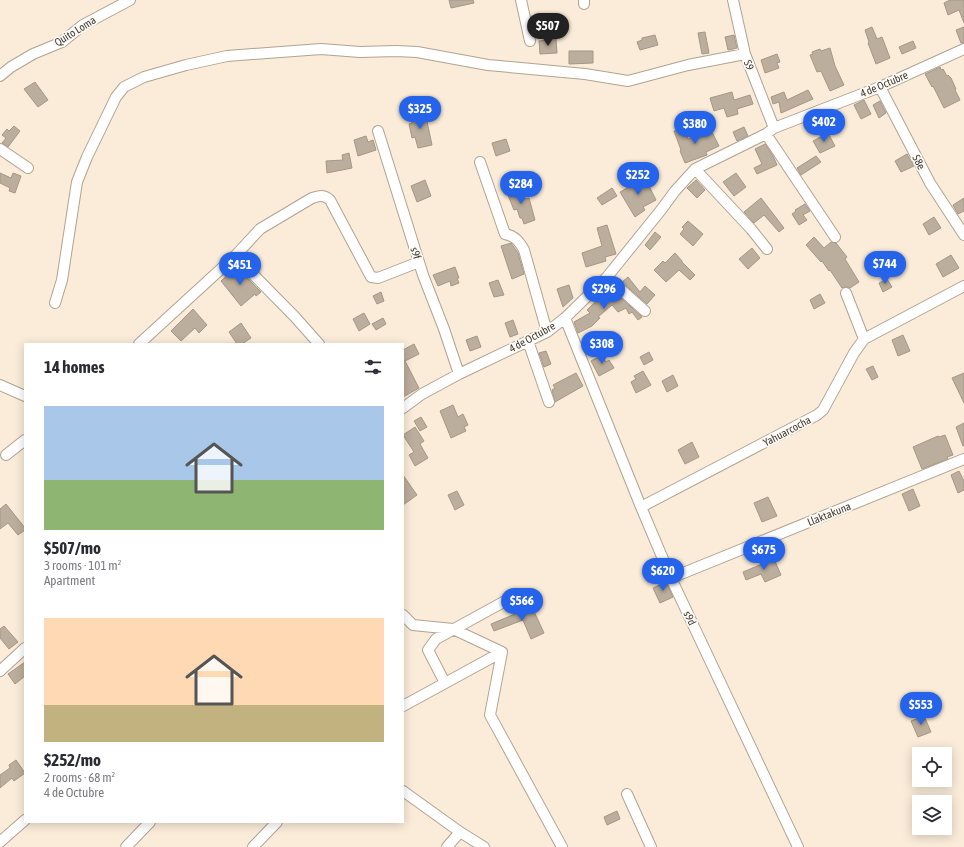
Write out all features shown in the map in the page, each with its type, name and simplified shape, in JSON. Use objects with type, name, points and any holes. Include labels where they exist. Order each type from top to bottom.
[{"type":"street","name":"Quito Loma","points":[[0,76],[33,54],[62,42],[82,25],[130,0]]},
{"type":"street","points":[[521,0],[530,41]]},
{"type":"street","name":"S9","points":[[733,0],[744,54],[770,131],[835,237]]},
{"type":"street","points":[[55,303],[62,280],[77,182],[87,157],[116,97],[124,87],[144,76],[227,56],[320,49],[360,52],[417,52],[488,65],[585,74],[628,82],[688,65],[744,54]]},
{"type":"street","name":"4 de Octubre","points":[[404,407],[422,394],[459,374],[546,332],[565,318],[607,277],[661,210],[675,190],[695,168],[770,131],[880,87],[964,49]]},
{"type":"street","name":"S8e","points":[[880,87],[930,183],[964,235]]},
{"type":"street","name":"s9f","points":[[378,131],[419,262],[459,374]]},
{"type":"street","points":[[0,149],[28,168]]},
{"type":"street","points":[[480,162],[505,234],[513,235],[520,241],[524,250],[546,332]]},
{"type":"street","points":[[695,168],[751,229],[767,249]]},
{"type":"street","points":[[141,343],[235,256],[260,229],[312,198],[325,196],[330,200],[371,277],[378,278],[419,262]]},
{"type":"street","points":[[235,256],[295,317],[318,343]]},
{"type":"street","points":[[607,277],[645,311]]},
{"type":"street","name":"Yahuarcocha","points":[[641,507],[817,415],[823,410],[854,353],[864,340],[964,286]]},
{"type":"street","points":[[846,293],[864,340]]},
{"type":"street","name":"s9d","points":[[565,318],[671,578],[798,847]]},
{"type":"street","points":[[528,341],[549,402]]},
{"type":"street","points":[[0,385],[24,396]]},
{"type":"street","points":[[6,455],[24,441]]},
{"type":"street","name":"Llaktakuna","points":[[671,578],[964,459]]},
{"type":"street","points":[[445,683],[428,650],[436,639],[507,600]]},
{"type":"street","points":[[404,616],[414,625],[453,629],[502,652]]},
{"type":"street","points":[[0,671],[24,649]]},
{"type":"street","points":[[404,705],[502,652]]},
{"type":"street","points":[[502,652],[490,715],[562,847]]},
{"type":"street","points":[[404,792],[460,832],[484,847]]},
{"type":"street","points":[[627,794],[651,847]]},
{"type":"street","points":[[0,842],[24,821]]},
{"type":"street","points":[[126,847],[149,823]]},
{"type":"street","points":[[253,847],[276,823]]},
{"type":"street","points":[[446,847],[460,832]]},
{"type":"building","points":[[449,0],[473,0],[474,3],[451,8]]},
{"type":"building","points":[[950,0],[964,0],[964,23],[959,10],[948,15],[944,3]]},
{"type":"building","points":[[872,27],[877,39],[882,37],[890,58],[876,64],[865,30]]},
{"type":"building","points":[[964,27],[964,43],[961,43],[956,30]]},
{"type":"building","points":[[705,32],[709,53],[702,54],[698,33]]},
{"type":"building","points":[[655,35],[658,45],[640,50],[637,42],[642,40],[642,38]]},
{"type":"building","points":[[734,35],[737,48],[728,50],[725,37]]},
{"type":"building","points":[[556,39],[557,53],[540,54],[539,41]]},
{"type":"building","points":[[913,41],[916,48],[902,54],[899,47]]},
{"type":"building","points":[[830,48],[835,66],[844,85],[830,91],[821,71],[817,72],[810,55],[813,54],[812,52],[820,49],[821,51]]},
{"type":"building","points":[[569,51],[593,51],[593,63],[569,64]]},
{"type":"building","points":[[777,54],[780,62],[777,63],[779,68],[765,73],[761,60]]},
{"type":"building","points":[[940,67],[947,76],[948,75],[951,78],[960,100],[944,108],[925,74]]},
{"type":"building","points":[[35,82],[48,100],[38,107],[24,89]]},
{"type":"building","points":[[808,90],[813,99],[781,113],[779,102],[773,104],[771,97],[784,92],[787,100]]},
{"type":"building","points":[[732,92],[734,100],[750,95],[753,104],[737,109],[738,114],[727,117],[724,108],[714,111],[710,98]]},
{"type":"building","points":[[864,100],[871,114],[861,119],[854,105]]},
{"type":"building","points":[[880,101],[886,113],[879,118],[873,105]]},
{"type":"building","points":[[425,112],[432,145],[418,148],[415,137],[412,138],[409,124],[412,123],[411,115]]},
{"type":"building","points":[[14,126],[20,131],[8,147],[2,143],[6,138],[2,135],[7,129],[9,131]]},
{"type":"building","points":[[744,127],[748,136],[737,141],[733,132]]},
{"type":"building","points":[[684,128],[688,139],[698,134],[699,138],[712,132],[719,146],[706,152],[707,155],[685,163],[674,131]]},
{"type":"building","points":[[828,133],[835,146],[820,153],[813,141]]},
{"type":"building","points":[[366,136],[368,142],[373,140],[376,150],[358,156],[354,140]]},
{"type":"building","points":[[506,139],[510,151],[496,156],[492,143]]},
{"type":"building","points":[[765,144],[777,165],[757,174],[754,168],[762,164],[755,149]]},
{"type":"building","points":[[349,153],[352,168],[327,173],[326,161],[343,160],[342,155]]},
{"type":"building","points":[[907,154],[914,166],[901,172],[895,161]]},
{"type":"building","points":[[816,156],[821,162],[801,175],[797,168]]},
{"type":"building","points":[[0,173],[11,178],[13,173],[21,176],[15,193],[9,191],[10,188],[0,183]]},
{"type":"building","points":[[736,173],[746,187],[734,196],[723,182]]},
{"type":"building","points":[[644,176],[656,200],[643,207],[645,210],[635,217],[620,192]]},
{"type":"building","points":[[425,180],[431,196],[417,202],[411,186]]},
{"type":"building","points":[[696,180],[705,190],[697,198],[687,188]]},
{"type":"building","points":[[518,186],[523,199],[529,198],[535,220],[524,224],[517,209],[514,210],[506,190]]},
{"type":"building","points":[[612,188],[617,196],[602,205],[597,198]]},
{"type":"building","points":[[761,198],[784,228],[779,232],[764,215],[754,223],[744,212]]},
{"type":"building","points":[[964,198],[964,211],[958,214],[953,205]]},
{"type":"building","points":[[805,204],[810,211],[803,215],[807,220],[799,225],[792,214],[796,211],[795,210]]},
{"type":"building","points":[[934,217],[941,228],[929,235],[923,224]]},
{"type":"building","points":[[688,221],[703,234],[693,246],[680,234],[684,229],[682,227]]},
{"type":"building","points":[[607,225],[616,254],[605,257],[606,261],[586,267],[582,253],[602,246],[597,228]]},
{"type":"building","points":[[655,232],[661,237],[650,250],[645,245]]},
{"type":"building","points":[[814,237],[824,248],[831,242],[836,243],[847,257],[845,259],[859,282],[850,288],[842,288],[830,270],[829,271],[822,261],[821,262],[806,245]]},
{"type":"building","points":[[511,243],[518,253],[524,274],[512,279],[501,246]]},
{"type":"building","points":[[752,248],[760,258],[748,269],[739,259]]},
{"type":"building","points":[[675,253],[695,275],[690,280],[679,270],[666,282],[654,270],[663,261],[665,263]]},
{"type":"building","points":[[951,255],[959,268],[943,277],[936,264]]},
{"type":"building","points":[[236,267],[261,292],[256,296],[255,294],[241,306],[221,281]]},
{"type":"building","points":[[455,267],[459,278],[457,278],[459,283],[451,286],[450,281],[438,286],[433,275]]},
{"type":"building","points":[[628,277],[640,292],[645,286],[655,295],[647,304],[622,282]]},
{"type":"building","points":[[887,279],[892,287],[883,292],[879,283]]},
{"type":"building","points":[[498,280],[504,295],[494,297],[489,283]]},
{"type":"building","points":[[569,285],[573,298],[563,307],[557,289]]},
{"type":"building","points":[[610,288],[642,317],[638,320],[632,312],[629,314],[626,308],[618,312],[612,305],[598,317],[600,318],[592,326],[578,333],[574,322],[590,313],[587,310]]},
{"type":"building","points":[[381,292],[384,301],[377,304],[373,296]]},
{"type":"building","points":[[820,294],[825,303],[814,309],[810,300]]},
{"type":"building","points":[[193,309],[207,325],[199,333],[195,328],[181,341],[171,331]]},
{"type":"building","points":[[364,313],[370,324],[359,331],[353,319]]},
{"type":"building","points":[[383,318],[386,324],[376,330],[372,324]]},
{"type":"building","points":[[513,320],[518,334],[510,337],[505,323]]},
{"type":"building","points":[[241,323],[251,338],[244,343],[236,343],[229,332]]},
{"type":"building","points":[[903,335],[910,351],[898,356],[892,340]]},
{"type":"building","points":[[477,336],[481,347],[470,351],[466,340]]},
{"type":"building","points":[[596,338],[601,347],[594,351],[589,342]]},
{"type":"building","points":[[414,344],[419,354],[405,361],[419,388],[404,396],[404,349]]},
{"type":"building","points":[[546,351],[551,364],[544,367],[539,353]]},
{"type":"building","points":[[649,352],[653,360],[644,365],[640,357]]},
{"type":"building","points":[[602,355],[606,362],[609,360],[614,368],[599,376],[591,361]]},
{"type":"building","points":[[873,366],[878,377],[872,380],[866,369]]},
{"type":"building","points":[[643,371],[651,385],[636,393],[631,382],[636,379],[634,376]]},
{"type":"building","points":[[576,373],[583,386],[555,402],[552,390],[555,388],[553,385]]},
{"type":"building","points":[[964,373],[964,403],[952,378]]},
{"type":"building","points":[[673,375],[678,386],[667,392],[662,381]]},
{"type":"building","points":[[453,405],[458,417],[463,414],[468,425],[464,427],[466,431],[451,438],[440,411]]},
{"type":"building","points":[[421,417],[427,427],[420,431],[414,421]]},
{"type":"building","points":[[964,423],[964,446],[963,446],[956,427]]},
{"type":"building","points":[[415,427],[424,441],[420,444],[428,458],[415,466],[409,455],[414,452],[404,434]]},
{"type":"building","points":[[945,435],[953,455],[947,457],[948,459],[922,469],[913,447],[938,436]]},
{"type":"building","points":[[692,442],[699,457],[685,464],[678,450]]},
{"type":"building","points":[[959,471],[964,481],[964,490],[958,493],[951,475]]},
{"type":"building","points":[[404,476],[417,495],[404,504]]},
{"type":"building","points":[[913,489],[920,506],[909,511],[902,494]]},
{"type":"building","points":[[457,491],[464,505],[455,510],[448,495]]},
{"type":"building","points":[[768,497],[777,516],[762,522],[754,503]]},
{"type":"building","points":[[6,504],[24,527],[24,531],[18,535],[8,523],[0,529],[0,509]]},
{"type":"building","points":[[774,559],[781,575],[765,582],[761,574],[746,580],[743,572]]},
{"type":"building","points":[[666,582],[673,597],[660,603],[653,588]]},
{"type":"building","points":[[532,607],[544,633],[531,639],[523,620],[494,631],[491,624]]},
{"type":"building","points":[[4,626],[18,642],[9,649],[0,638],[0,629]]},
{"type":"building","points":[[24,663],[24,677],[15,684],[8,674]]},
{"type":"building","points":[[924,716],[931,732],[918,737],[911,721]]},
{"type":"building","points":[[16,760],[24,774],[14,781],[12,778],[0,788],[0,775],[10,768],[9,765]]},
{"type":"building","points":[[617,811],[620,819],[607,825],[604,817]]}]
